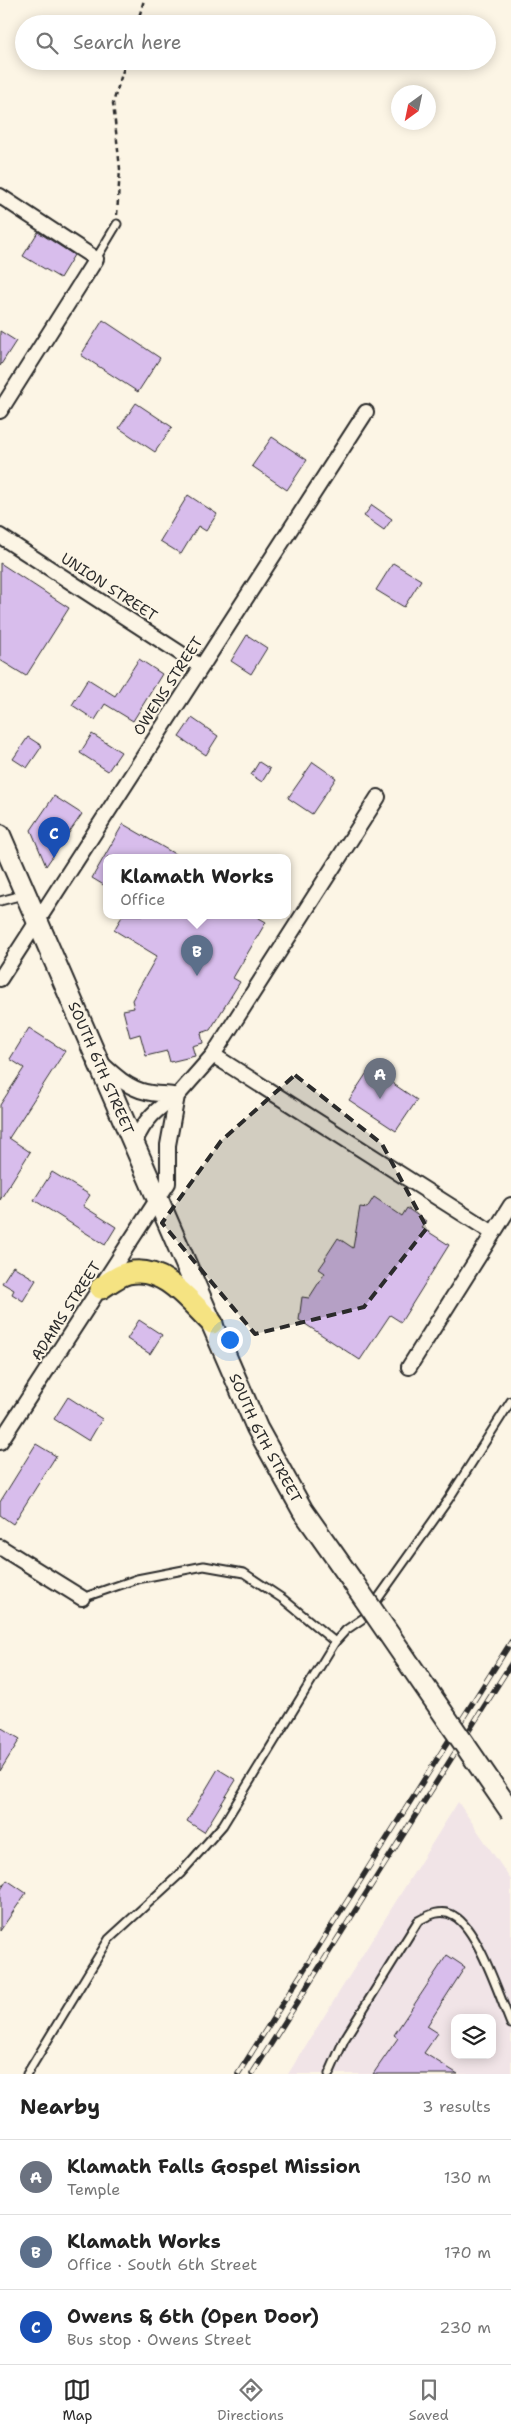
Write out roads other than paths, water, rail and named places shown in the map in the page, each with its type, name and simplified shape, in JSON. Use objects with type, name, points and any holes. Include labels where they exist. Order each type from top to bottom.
[{"type":"main road","name":"SOUTH 6TH STREET","points":[[0,835],[160,1199],[261,1436],[302,1511],[511,1812]]},
{"type":"main road","points":[[101,1288],[126,1273],[145,1272],[165,1279],[212,1323]]},
{"type":"street","points":[[0,196],[96,259],[0,411]]},
{"type":"street","name":"OWENS STREET","points":[[0,979],[200,666],[366,412]]},
{"type":"street","name":"UNION STREET","points":[[0,536],[200,666]]},
{"type":"street","points":[[135,1142],[141,1127],[148,1118],[160,1106],[177,1096],[213,1055],[378,797]]},
{"type":"street","points":[[213,1055],[494,1233]]},
{"type":"street","points":[[99,1061],[132,1088],[148,1093],[167,1093],[177,1096]]},
{"type":"street","name":"ADAMS STREET","points":[[0,1442],[160,1199],[168,1183],[168,1145],[177,1096]]},
{"type":"street","points":[[409,1367],[511,1205]]},
{"type":"street","points":[[0,1547],[82,1598]]},
{"type":"lane","points":[[96,259],[117,224]]},
{"type":"lane","points":[[0,901],[26,894]]},
{"type":"lane","points":[[27,2074],[109,1939],[180,1874],[223,1825],[335,1642],[346,1630],[365,1617],[448,1500],[511,1401]]},
{"type":"lane","points":[[82,1598],[137,1579],[204,1566],[244,1573],[283,1600],[335,1642]]},
{"type":"lane","points":[[329,2074],[344,2040],[418,1922],[434,1912],[454,1915],[473,1934],[511,2024]]},
{"type":"railway","points":[[238,2074],[511,1642]]},
{"type":"railway","points":[[252,2074],[511,1664]]},
{"type":"place","name":"Owens & 6th (Open Door)","points":[[54,858]]},
{"type":"place","name":"Klamath Works","points":[[197,976]]},
{"type":"place","name":"Klamath Falls Gospel Mission","points":[[380,1099]]}]
